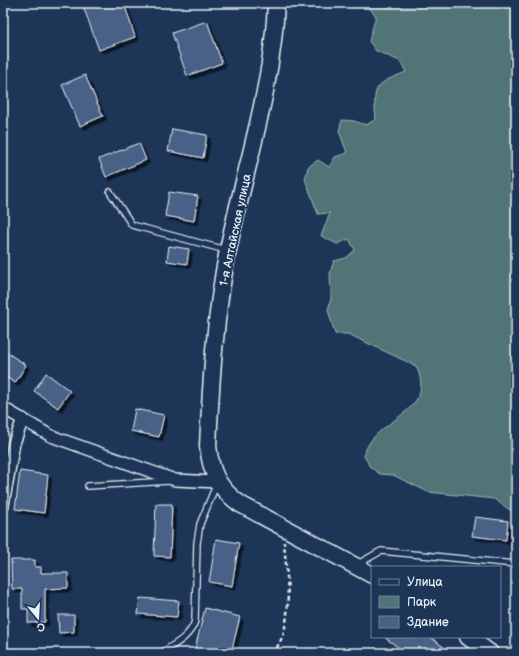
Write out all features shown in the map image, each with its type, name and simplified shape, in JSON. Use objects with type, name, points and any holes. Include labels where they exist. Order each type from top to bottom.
[{"type":"street","name":"1-я Алтайская улица","points":[[276,3],[275,30],[270,68],[228,251],[212,360],[208,446],[209,458],[217,482],[228,496],[240,504],[371,574]]},
{"type":"street","points":[[3,408],[51,436],[175,480],[217,482]]},
{"type":"street","points":[[3,505],[14,443],[23,419]]},
{"type":"street","points":[[469,638],[490,653]]},
{"type":"lane","points":[[110,192],[132,225],[228,251]]},
{"type":"lane","points":[[88,486],[175,480]]},
{"type":"lane","points":[[161,653],[188,635],[195,621],[197,543],[200,524],[217,482]]},
{"type":"lane","points":[[356,565],[381,551],[516,564]]},
{"type":"path","points":[[272,653],[282,639],[287,616],[287,583],[282,526]]},
{"type":"green space","points":[[369,3],[516,3],[516,514],[494,499],[428,492],[393,475],[380,474],[370,467],[364,456],[369,443],[378,433],[412,406],[419,395],[421,382],[416,366],[348,334],[335,334],[328,310],[331,298],[330,273],[334,261],[346,258],[355,250],[349,239],[337,244],[321,236],[330,213],[318,214],[305,179],[308,167],[318,160],[329,167],[335,157],[347,153],[339,131],[342,120],[354,121],[366,125],[376,119],[375,99],[378,87],[388,79],[406,72],[400,61],[376,51],[369,41],[376,16],[368,7]]},
{"type":"building","points":[[82,3],[124,3],[135,37],[99,50]]},
{"type":"building","points":[[207,21],[222,63],[187,76],[172,33]]},
{"type":"building","points":[[85,75],[103,116],[80,126],[62,85]]},
{"type":"building","points":[[172,129],[207,135],[203,158],[168,151]]},
{"type":"building","points":[[139,143],[146,160],[106,177],[99,159]]},
{"type":"building","points":[[169,192],[198,196],[194,221],[165,216]]},
{"type":"building","points":[[169,246],[189,249],[187,264],[167,261]]},
{"type":"building","points":[[3,350],[26,365],[15,383],[3,375]]},
{"type":"building","points":[[46,373],[70,391],[58,408],[34,391]]},
{"type":"building","points":[[135,409],[164,415],[159,437],[131,431]]},
{"type":"building","points":[[20,471],[48,475],[44,513],[15,509]]},
{"type":"building","points":[[156,504],[172,504],[170,557],[154,556]]},
{"type":"building","points":[[475,517],[508,521],[506,540],[472,536]]},
{"type":"building","points":[[216,539],[239,543],[232,586],[209,582]]},
{"type":"building","points":[[11,560],[35,560],[35,567],[41,567],[41,573],[68,573],[68,588],[45,589],[45,622],[28,623],[28,609],[22,609],[22,589],[12,589]]},
{"type":"building","points":[[140,598],[179,601],[177,617],[138,614]]},
{"type":"building","points":[[205,608],[240,617],[231,653],[194,653]]},
{"type":"building","points":[[58,615],[74,615],[74,632],[59,633]]},
{"type":"building","points":[[385,638],[431,638],[452,653],[406,653]]}]
